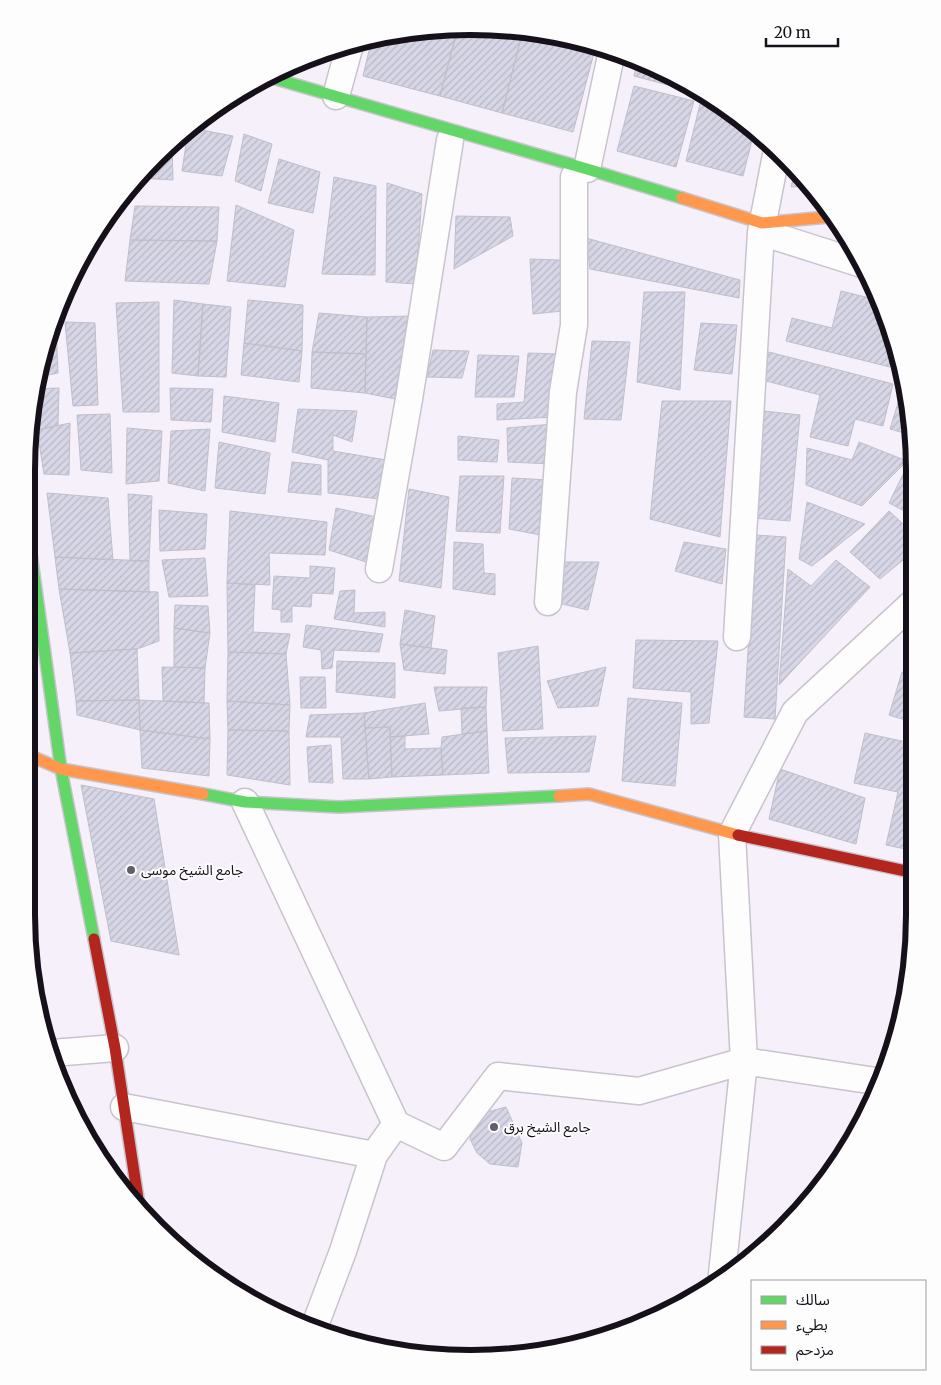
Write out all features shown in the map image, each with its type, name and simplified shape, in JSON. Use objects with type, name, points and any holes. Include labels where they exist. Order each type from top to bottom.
[{"type":"street","points":[[336,96],[348,53]]},
{"type":"street","points":[[548,602],[563,392],[574,325],[581,173],[610,58]]},
{"type":"street","points":[[271,83],[450,140],[581,173]]},
{"type":"street","points":[[272,83],[336,96],[581,173],[762,227],[852,260]]},
{"type":"street","points":[[379,569],[409,399],[450,140]]},
{"type":"street","points":[[737,637],[762,227],[775,160]]},
{"type":"street","points":[[762,227],[825,217]]},
{"type":"street","points":[[35,583],[61,770],[115,1048],[138,1195]]},
{"type":"street","points":[[722,1270],[744,1061],[732,834],[795,712],[906,609]]},
{"type":"street","points":[[35,758],[61,770],[245,802],[339,807],[589,794],[732,834],[906,871]]},
{"type":"street","points":[[245,802],[396,1124],[444,1147],[498,1076],[639,1091],[744,1061],[873,1081]]},
{"type":"street","points":[[58,1053],[115,1048]]},
{"type":"street","points":[[124,1107],[374,1155]]},
{"type":"street","points":[[316,1322],[343,1251],[374,1155],[396,1124]]},
{"type":"building","points":[[456,36],[521,38],[502,113],[440,96]]},
{"type":"building","points":[[456,36],[440,96],[363,76],[370,47],[414,39]]},
{"type":"building","points":[[521,38],[555,43],[594,53],[573,132],[502,113]]},
{"type":"building","points":[[636,68],[678,88],[634,76]]},
{"type":"building","points":[[634,86],[694,101],[676,167],[617,151]]},
{"type":"building","points":[[700,104],[712,108],[752,138],[743,176],[686,161]]},
{"type":"building","points":[[199,130],[233,136],[222,176],[182,171],[187,140]]},
{"type":"building","points":[[244,134],[272,144],[261,191],[235,181]]},
{"type":"building","points":[[172,154],[173,180],[148,178]]},
{"type":"building","points":[[279,159],[320,172],[313,213],[268,203]]},
{"type":"building","points":[[334,177],[376,186],[375,275],[322,274]]},
{"type":"building","points":[[793,178],[801,186],[791,187]]},
{"type":"building","points":[[387,183],[422,194],[416,284],[386,282]]},
{"type":"building","points":[[236,205],[294,230],[285,287],[227,281]]},
{"type":"building","points":[[135,206],[219,207],[217,241],[130,240]]},
{"type":"building","points":[[456,216],[510,217],[513,236],[454,269]]},
{"type":"building","points":[[586,238],[740,280],[739,298],[590,269]]},
{"type":"building","points":[[130,240],[217,241],[209,284],[125,281]]},
{"type":"building","points":[[530,259],[560,260],[563,311],[533,314]]},
{"type":"building","points":[[841,291],[870,298],[891,358],[890,367],[786,341],[792,318],[832,328]]},
{"type":"building","points":[[644,292],[685,292],[680,390],[637,382]]},
{"type":"building","points":[[174,300],[203,304],[198,376],[172,373]]},
{"type":"building","points":[[248,300],[303,305],[302,351],[244,343]]},
{"type":"building","points":[[159,302],[159,412],[123,412],[116,303]]},
{"type":"building","points":[[203,304],[231,307],[226,377],[198,376]]},
{"type":"building","points":[[319,313],[367,317],[366,354],[312,352]]},
{"type":"building","points":[[414,316],[395,399],[365,393],[367,317]]},
{"type":"building","points":[[65,322],[95,323],[98,405],[73,406]]},
{"type":"building","points":[[701,323],[737,325],[732,374],[694,370]]},
{"type":"building","points":[[56,336],[57,350],[52,351]]},
{"type":"building","points":[[592,341],[630,342],[621,420],[584,419]]},
{"type":"building","points":[[244,343],[302,351],[299,382],[241,375]]},
{"type":"building","points":[[57,350],[58,373],[46,375],[50,358],[52,351]]},
{"type":"building","points":[[433,350],[469,351],[462,378],[427,377]]},
{"type":"building","points":[[312,352],[366,354],[365,393],[311,388]]},
{"type":"building","points":[[769,352],[893,384],[883,426],[855,419],[848,446],[810,437],[820,395],[762,380]]},
{"type":"building","points":[[528,353],[559,354],[554,417],[497,420],[497,404],[524,402]]},
{"type":"building","points":[[478,355],[519,356],[514,397],[475,397]]},
{"type":"building","points":[[59,388],[58,425],[37,430],[39,414],[43,389]]},
{"type":"building","points":[[170,388],[213,389],[211,422],[171,420]]},
{"type":"building","points":[[224,396],[279,403],[275,442],[222,432]]},
{"type":"building","points":[[662,401],[731,401],[720,537],[650,519]]},
{"type":"building","points":[[898,403],[901,404],[904,433],[890,429]]},
{"type":"building","points":[[298,409],[357,411],[352,442],[333,435],[333,451],[386,460],[379,499],[328,493],[328,460],[292,452]]},
{"type":"building","points":[[764,411],[800,415],[790,521],[753,518]]},
{"type":"building","points":[[110,414],[112,473],[81,470],[77,415]]},
{"type":"building","points":[[70,423],[69,475],[44,474],[37,430]]},
{"type":"building","points":[[553,424],[551,464],[508,462],[507,428]]},
{"type":"building","points":[[127,428],[162,431],[159,481],[126,484]]},
{"type":"building","points":[[210,429],[205,491],[168,483],[171,431]]},
{"type":"building","points":[[458,436],[499,440],[497,462],[458,460]]},
{"type":"building","points":[[219,442],[270,453],[265,494],[215,488]]},
{"type":"building","points":[[859,442],[906,460],[906,462],[862,506],[806,485],[807,448],[852,460]]},
{"type":"building","points":[[292,462],[321,465],[321,495],[288,492]]},
{"type":"building","points":[[906,468],[906,512],[889,503]]},
{"type":"building","points":[[460,476],[504,476],[500,533],[456,531]]},
{"type":"building","points":[[512,478],[549,480],[546,536],[509,529]]},
{"type":"building","points":[[409,489],[449,497],[441,588],[399,581]]},
{"type":"building","points":[[47,493],[108,498],[113,560],[55,557]]},
{"type":"building","points":[[128,494],[152,496],[149,561],[130,561]]},
{"type":"building","points":[[807,502],[865,524],[812,566],[799,559]]},
{"type":"building","points":[[336,508],[381,518],[372,564],[329,550]]},
{"type":"building","points":[[159,510],[207,514],[205,549],[160,551]]},
{"type":"building","points":[[230,511],[327,522],[325,555],[269,553],[270,585],[227,583]]},
{"type":"building","points":[[889,511],[906,527],[906,559],[880,579],[850,552]]},
{"type":"building","points":[[755,535],[786,537],[775,719],[744,717]]},
{"type":"building","points":[[454,542],[483,544],[484,573],[495,574],[495,595],[453,589]]},
{"type":"building","points":[[684,542],[726,549],[722,584],[675,571]]},
{"type":"building","points":[[55,557],[149,561],[149,592],[59,589]]},
{"type":"building","points":[[205,558],[208,596],[169,597],[162,560]]},
{"type":"building","points":[[836,560],[870,587],[779,685],[788,569],[811,586]]},
{"type":"building","points":[[561,562],[599,562],[588,610],[562,604]]},
{"type":"building","points":[[310,566],[335,568],[333,594],[312,593],[311,607],[292,606],[292,622],[281,622],[281,610],[272,609],[274,576],[310,578]]},
{"type":"building","points":[[227,583],[255,585],[253,632],[290,634],[286,654],[228,652]]},
{"type":"building","points":[[59,589],[158,592],[159,641],[137,649],[70,653]]},
{"type":"building","points":[[355,590],[354,613],[385,612],[385,627],[334,619],[340,591]]},
{"type":"building","points":[[175,605],[208,606],[210,633],[174,628]]},
{"type":"building","points":[[405,610],[435,616],[431,648],[400,644]]},
{"type":"building","points":[[306,625],[383,634],[379,652],[334,650],[332,668],[322,669],[321,650],[303,647]]},
{"type":"building","points":[[174,628],[210,633],[205,668],[174,667]]},
{"type":"building","points":[[636,640],[718,641],[709,723],[691,724],[691,692],[633,688]]},
{"type":"building","points":[[400,644],[447,650],[445,674],[404,670]]},
{"type":"building","points":[[538,646],[543,729],[503,731],[498,653]]},
{"type":"building","points":[[137,649],[139,700],[76,701],[70,653]]},
{"type":"building","points":[[228,652],[286,654],[290,705],[227,701]]},
{"type":"building","points":[[337,661],[395,663],[395,698],[336,692]]},
{"type":"building","points":[[162,667],[205,668],[204,703],[163,701]]},
{"type":"building","points":[[606,667],[598,706],[558,708],[547,681]]},
{"type":"building","points":[[902,672],[906,673],[906,720],[889,715]]},
{"type":"building","points":[[300,677],[325,677],[326,708],[301,708]]},
{"type":"building","points":[[434,687],[487,687],[486,707],[439,711]]},
{"type":"building","points":[[628,698],[682,703],[675,786],[622,781]]},
{"type":"building","points":[[139,700],[209,703],[210,739],[140,730]]},
{"type":"building","points":[[139,700],[140,730],[77,715],[76,701]]},
{"type":"building","points":[[227,701],[290,705],[289,731],[228,730]]},
{"type":"building","points":[[425,703],[429,734],[390,737],[390,727],[365,728],[364,713]]},
{"type":"building","points":[[486,707],[487,731],[462,734],[461,708]]},
{"type":"building","points":[[364,713],[369,779],[343,779],[341,737],[306,737],[310,715]]},
{"type":"building","points":[[390,727],[392,777],[369,779],[365,728]]},
{"type":"building","points":[[140,730],[210,739],[209,776],[142,768]]},
{"type":"building","points":[[228,730],[289,731],[290,785],[227,775]]},
{"type":"building","points":[[487,731],[489,773],[443,775],[442,737]]},
{"type":"building","points":[[865,733],[906,742],[906,849],[886,845],[898,792],[854,783]]},
{"type":"building","points":[[405,736],[405,749],[441,748],[443,775],[392,777],[390,737]]},
{"type":"building","points":[[596,736],[589,772],[508,773],[505,738]]},
{"type":"building","points":[[331,745],[333,783],[309,782],[307,747]]},
{"type":"building","points":[[780,769],[865,798],[856,844],[769,819]]},
{"type":"building","name":"جامع الشيخ موسى","points":[[81,785],[154,799],[179,955],[111,941]]},
{"type":"building","name":"جامع الشيخ برق","points":[[506,1107],[522,1143],[518,1167],[490,1164],[477,1153],[470,1139],[476,1115]]},
{"type":"traffic: fast","points":[[279,80],[682,198]]},
{"type":"traffic: fast","points":[[35,583],[61,769],[94,939]]},
{"type":"traffic: fast","points":[[203,794],[245,802],[339,807],[559,796]]},
{"type":"traffic: slow","points":[[682,198],[762,223],[825,217]]},
{"type":"traffic: slow","points":[[35,758],[61,769],[203,794]]},
{"type":"traffic: slow","points":[[559,796],[589,794],[738,835]]},
{"type":"traffic: jam","points":[[738,835],[906,871]]},
{"type":"traffic: jam","points":[[94,939],[115,1048],[138,1195]]},
{"type":"place","name":"جامع الشيخ موسى","points":[[131,870]]},
{"type":"place","name":"جامع الشيخ برق","points":[[494,1127]]}]
